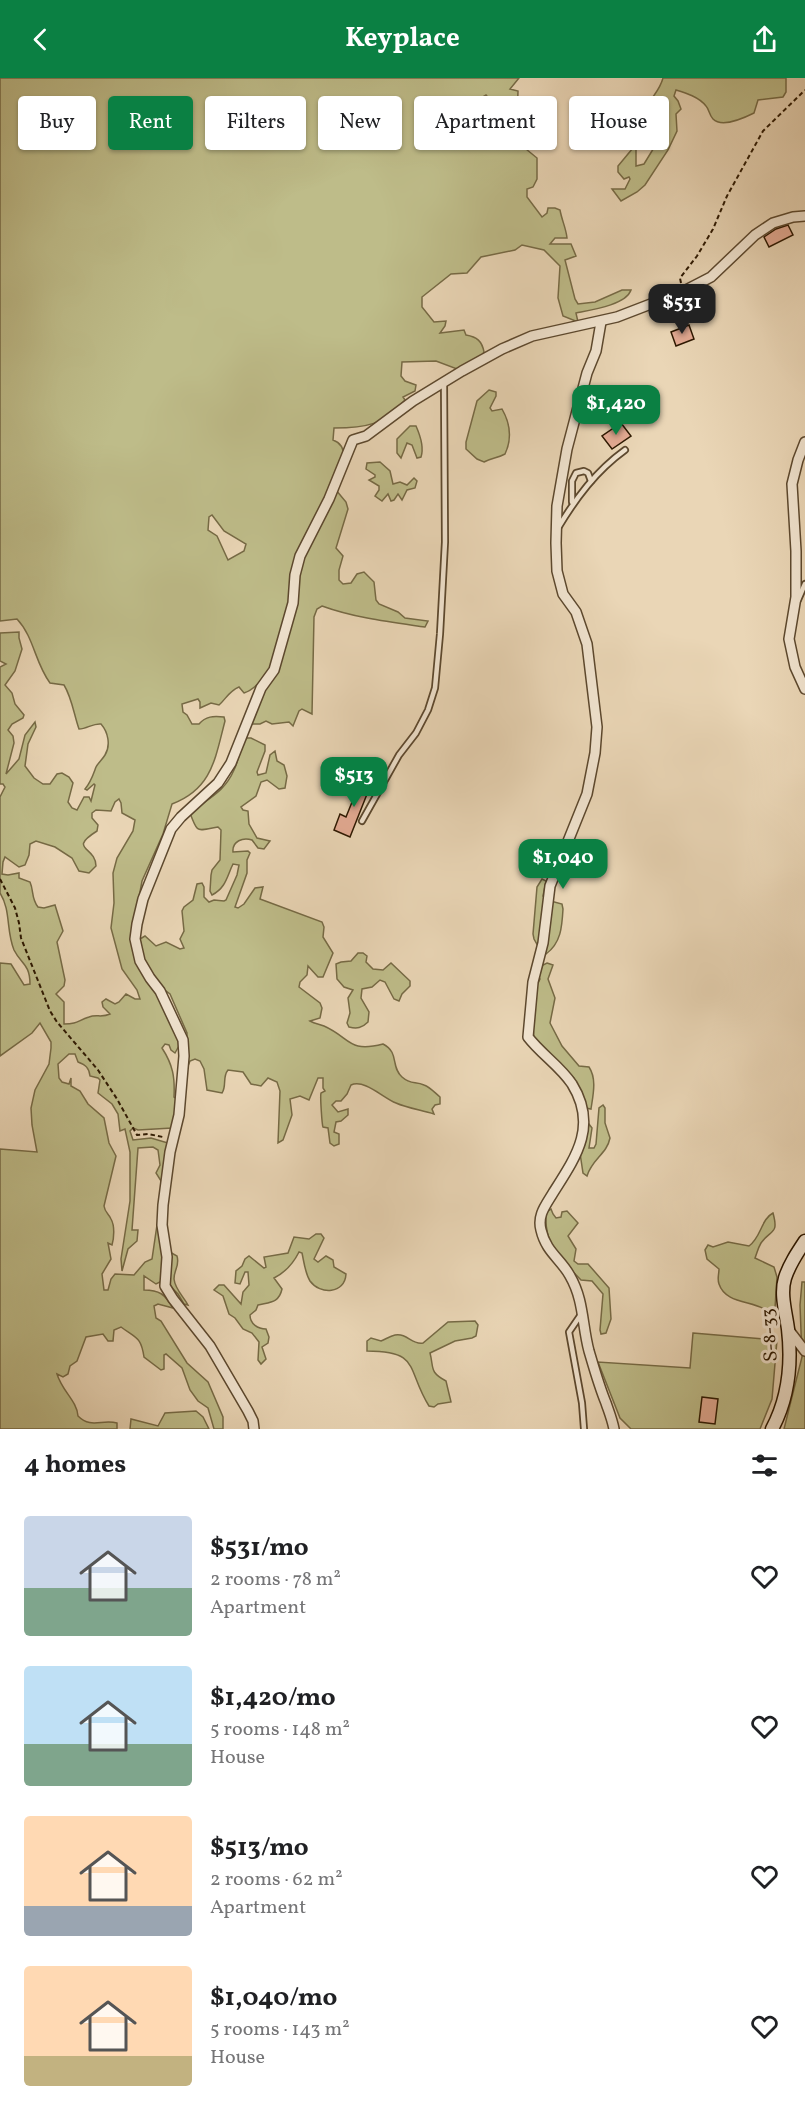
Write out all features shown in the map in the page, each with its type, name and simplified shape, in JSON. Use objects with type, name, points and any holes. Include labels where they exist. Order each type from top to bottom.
[{"type":"street","points":[[254,1429],[253,1420],[210,1346],[165,1286],[166,1257],[163,1215],[173,1133],[179,1115],[184,1056],[183,1040],[160,991],[140,961],[135,939],[143,899],[171,829],[218,783],[231,763],[257,697],[274,670],[293,603],[295,575],[300,556],[329,499],[353,441],[366,436],[413,401],[472,365],[532,336],[571,326],[601,322],[682,292],[711,277],[755,235],[773,223],[805,216]]},
{"type":"street","points":[[601,322],[596,351],[587,373],[567,449],[557,506],[556,531],[558,571],[563,594],[576,612],[587,644],[597,727],[587,794],[550,886],[543,943],[533,982],[528,1037],[572,1084],[584,1114],[584,1135],[559,1184],[540,1214],[540,1228],[554,1257],[570,1275],[582,1302],[589,1349],[612,1416],[614,1429]]},
{"type":"street","points":[[805,441],[792,484],[796,551],[794,607],[789,639],[790,651],[805,689]]},
{"type":"street","name":"Տ-8-33","points":[[772,1429],[785,1396],[790,1358],[784,1305],[785,1280],[796,1254],[805,1241]]},
{"type":"street","points":[[788,1329],[805,1351]]},
{"type":"lane","points":[[362,821],[399,755],[416,733],[428,710],[435,688],[445,542],[444,383]]},
{"type":"lane","points":[[556,531],[572,504],[591,481],[608,463],[625,450]]},
{"type":"lane","points":[[572,504],[572,481],[576,473],[584,471],[588,473],[591,481]]},
{"type":"lane","points":[[794,607],[805,584]]},
{"type":"lane","points":[[583,1311],[569,1332],[581,1395],[584,1429]]},
{"type":"path","points":[[682,292],[680,278],[697,256],[713,229],[728,195],[763,131],[805,90]]},
{"type":"path","points":[[0,879],[15,908],[21,938],[50,1011],[57,1022],[98,1070],[137,1135],[166,1137],[173,1133]]},
{"type":"shaded area","points":[[0,78],[519,78],[510,89],[518,91],[518,96],[414,96],[414,150],[527,150],[537,158],[537,179],[533,187],[527,189],[527,197],[542,217],[547,213],[548,208],[560,210],[567,238],[555,238],[550,244],[571,244],[576,256],[565,260],[578,304],[595,302],[622,290],[631,290],[622,300],[615,303],[576,313],[578,322],[563,316],[558,298],[560,266],[544,250],[522,245],[515,250],[481,257],[467,273],[451,274],[422,297],[422,307],[434,322],[446,321],[440,333],[464,330],[466,335],[476,338],[482,345],[484,352],[481,357],[457,369],[436,361],[402,362],[401,376],[405,381],[416,385],[415,391],[403,397],[405,400],[382,420],[365,426],[334,428],[333,440],[339,444],[344,455],[336,490],[346,502],[348,509],[336,548],[343,556],[339,580],[343,584],[351,583],[357,574],[364,572],[374,582],[376,600],[379,604],[398,612],[405,618],[428,621],[425,627],[360,617],[322,606],[317,609],[314,617],[312,714],[302,709],[293,726],[289,722],[272,724],[266,721],[252,724],[261,697],[277,674],[276,670],[249,691],[244,693],[239,687],[219,705],[211,703],[200,708],[198,699],[182,704],[183,712],[192,724],[199,724],[204,719],[213,717],[224,717],[225,721],[210,771],[196,790],[172,804],[163,834],[142,881],[131,941],[162,1000],[180,1044],[175,1053],[169,1045],[165,1044],[162,1048],[171,1066],[174,1077],[174,1097],[177,1099],[172,1128],[138,1130],[133,1128],[130,1131],[133,1140],[151,1138],[168,1143],[164,1177],[161,1181],[156,1173],[160,1165],[158,1150],[153,1147],[138,1148],[132,1230],[138,1230],[137,1241],[128,1249],[122,1271],[121,1259],[130,1201],[130,1152],[125,1129],[120,1131],[118,1114],[112,1104],[98,1093],[100,1080],[90,1076],[88,1069],[78,1062],[75,1054],[69,1054],[58,1064],[59,1078],[62,1082],[69,1084],[71,1078],[71,1086],[80,1091],[88,1104],[104,1118],[109,1143],[116,1156],[104,1206],[114,1232],[112,1245],[108,1243],[111,1259],[102,1274],[104,1290],[108,1290],[115,1274],[134,1275],[145,1262],[152,1259],[157,1225],[160,1226],[168,1251],[177,1256],[174,1279],[188,1305],[184,1304],[164,1280],[156,1284],[144,1276],[144,1290],[161,1294],[173,1308],[158,1304],[154,1306],[156,1318],[161,1321],[187,1363],[208,1382],[223,1417],[223,1429],[214,1429],[208,1408],[198,1401],[190,1390],[182,1368],[166,1354],[164,1355],[164,1369],[161,1370],[144,1357],[137,1339],[121,1327],[114,1330],[113,1341],[108,1341],[103,1334],[86,1337],[77,1361],[70,1366],[68,1374],[63,1377],[57,1374],[78,1416],[92,1423],[117,1423],[117,1429],[0,1429],[0,1149],[37,1152],[31,1108],[35,1090],[49,1064],[51,1042],[40,1023],[32,1033],[0,1056],[0,963],[11,964],[24,985],[30,984],[30,977],[27,968],[14,950],[6,906],[0,893],[0,797],[5,787],[0,784],[0,667],[6,664],[0,661],[0,633],[19,632],[22,649],[15,671],[5,685],[24,715],[8,730],[13,736],[14,743],[6,774],[19,759],[25,735],[35,722],[36,727],[28,744],[25,766],[34,778],[43,784],[50,784],[57,774],[62,773],[69,777],[73,783],[68,802],[72,808],[77,810],[84,797],[89,797],[91,801],[95,785],[85,789],[107,751],[108,743],[107,735],[101,724],[79,729],[67,690],[64,685],[50,683],[23,626],[17,619],[0,621]],"holes":[[[212,515],[224,531],[246,544],[244,551],[228,560],[217,536],[208,530],[209,517]],[[119,799],[122,813],[135,820],[133,831],[117,858],[113,873],[114,903],[111,928],[122,969],[137,990],[140,999],[126,994],[115,1004],[106,999],[102,1002],[103,1007],[110,1014],[92,1016],[75,1023],[64,1024],[64,1002],[56,994],[64,986],[65,980],[57,942],[63,931],[55,905],[38,907],[34,901],[30,882],[19,878],[19,873],[2,874],[3,862],[5,857],[19,867],[25,865],[30,844],[36,841],[55,847],[72,858],[79,871],[89,873],[96,866],[95,860],[84,845],[88,837],[97,831],[98,825],[92,818],[92,813],[96,810],[111,811]]]},
{"type":"shaded area","points":[[663,78],[786,78],[786,92],[783,97],[758,100],[754,113],[722,123],[713,119],[707,107],[700,100],[676,90],[674,96],[681,109],[676,114],[677,131],[669,148],[669,96],[653,96]]},
{"type":"shaded area","points":[[631,150],[636,150],[636,166],[644,164],[653,150],[668,150],[645,185],[621,201],[612,189],[625,189],[630,179],[629,177],[624,179],[618,172],[618,166]]},
{"type":"shaded area","points":[[489,390],[496,392],[490,408],[492,411],[502,409],[507,420],[509,437],[505,454],[484,462],[466,449],[466,442],[477,401]]},
{"type":"shaded area","points":[[410,426],[416,426],[419,433],[422,446],[421,457],[417,458],[412,445],[407,443],[401,458],[397,453],[397,439]]},
{"type":"shaded area","points":[[380,462],[390,471],[393,484],[400,482],[407,485],[414,478],[417,481],[415,488],[407,490],[402,500],[398,494],[391,501],[388,494],[382,501],[375,496],[379,486],[369,480],[375,475],[366,469],[367,463]]},
{"type":"shaded area","points":[[246,738],[265,745],[258,775],[266,773],[270,755],[275,751],[277,761],[284,765],[287,776],[285,788],[279,789],[267,780],[261,782],[256,796],[241,807],[248,811],[249,824],[257,838],[270,841],[264,849],[258,848],[249,839],[239,841],[234,845],[233,852],[248,851],[250,853],[247,860],[247,873],[235,907],[238,908],[244,904],[255,888],[263,887],[260,899],[322,922],[323,937],[333,953],[323,977],[318,977],[308,966],[307,975],[300,982],[299,987],[320,1003],[322,1008],[320,1018],[310,1021],[324,1026],[356,1045],[363,1047],[383,1044],[391,1051],[398,1073],[402,1077],[426,1086],[440,1097],[440,1104],[435,1105],[432,1109],[434,1114],[400,1105],[368,1087],[351,1085],[341,1101],[336,1101],[332,1105],[338,1112],[348,1109],[348,1115],[336,1122],[334,1132],[339,1134],[339,1144],[334,1146],[330,1143],[328,1128],[323,1127],[321,1093],[325,1091],[323,1078],[318,1078],[309,1100],[300,1096],[290,1099],[292,1115],[283,1140],[278,1143],[280,1091],[277,1082],[268,1078],[261,1086],[251,1084],[243,1072],[228,1070],[222,1093],[207,1090],[204,1069],[200,1061],[195,1059],[190,1061],[186,1071],[187,1033],[170,994],[154,982],[145,969],[140,939],[145,936],[156,946],[166,942],[180,949],[184,948],[180,939],[184,931],[182,911],[193,900],[197,884],[202,883],[204,897],[209,902],[226,900],[239,865],[233,864],[223,885],[212,895],[211,875],[220,860],[221,830],[218,827],[202,830],[197,828],[190,813],[215,794],[230,778]]},
{"type":"shaded area","points":[[542,879],[546,881],[543,896],[547,900],[562,904],[563,909],[558,940],[546,954],[542,953],[533,934],[537,887]]},
{"type":"shaded area","points":[[358,953],[367,956],[366,962],[373,969],[383,970],[391,963],[410,981],[410,986],[399,1001],[394,999],[385,982],[380,980],[372,987],[362,989],[361,998],[369,1012],[368,1022],[361,1027],[354,1028],[349,1027],[347,1023],[350,1013],[348,998],[353,990],[344,987],[337,979],[336,964],[351,961]]},
{"type":"shaded area","points":[[547,963],[553,965],[548,979],[555,998],[550,1023],[562,1046],[579,1066],[589,1067],[594,1087],[591,1109],[586,1108],[574,1078],[534,1041],[531,997],[540,979],[538,975],[543,965]]},
{"type":"shaded area","points":[[603,1105],[610,1138],[587,1176],[583,1173],[580,1153],[585,1144],[589,1124],[592,1128],[589,1148],[594,1148],[596,1144],[599,1108]]},
{"type":"shaded area","points":[[551,1209],[556,1218],[561,1217],[562,1212],[567,1211],[578,1223],[568,1236],[576,1249],[574,1261],[578,1264],[588,1264],[609,1288],[611,1319],[606,1333],[601,1334],[600,1330],[603,1294],[592,1281],[581,1280],[554,1250],[550,1242],[546,1212]]},
{"type":"shaded area","points":[[773,1213],[775,1225],[773,1231],[761,1243],[755,1258],[774,1267],[777,1277],[775,1308],[769,1312],[728,1296],[718,1282],[719,1269],[707,1259],[705,1250],[708,1245],[713,1247],[728,1242],[749,1246]]},
{"type":"shaded area","points":[[316,1234],[321,1234],[324,1238],[314,1259],[318,1262],[326,1256],[333,1260],[334,1267],[346,1274],[345,1281],[337,1289],[331,1290],[314,1286],[308,1278],[302,1253],[299,1252],[289,1267],[274,1278],[282,1289],[279,1297],[258,1305],[250,1315],[257,1327],[266,1329],[269,1337],[268,1343],[262,1347],[266,1359],[261,1364],[258,1360],[259,1342],[252,1333],[243,1329],[229,1314],[223,1296],[214,1290],[219,1285],[224,1285],[241,1304],[243,1292],[249,1285],[248,1272],[245,1272],[240,1284],[235,1283],[236,1271],[245,1259],[249,1256],[264,1268],[266,1267],[264,1257],[288,1253],[294,1237],[309,1239]]},
{"type":"shaded area","points":[[802,1282],[805,1282],[805,1429],[784,1429],[802,1357],[800,1305]]},
{"type":"shaded area","points":[[475,1321],[478,1325],[476,1336],[455,1341],[430,1353],[435,1372],[446,1381],[451,1402],[434,1407],[429,1406],[414,1372],[404,1359],[396,1354],[367,1351],[367,1341],[371,1338],[381,1341],[393,1335],[399,1335],[423,1343],[448,1322]]},
{"type":"shaded area","points":[[693,1333],[777,1340],[772,1399],[760,1429],[631,1429],[620,1418],[598,1362],[690,1368]]},
{"type":"shaded area","points":[[196,1411],[203,1417],[209,1429],[130,1429],[131,1419],[158,1426],[165,1413]]},
{"type":"building","points":[[788,225],[793,235],[769,247],[764,237]]},
{"type":"building","points":[[689,325],[694,339],[676,346],[671,332]]},
{"type":"building","points":[[621,423],[631,436],[612,449],[602,436]]},
{"type":"building","points":[[363,775],[373,779],[350,837],[334,830],[340,814],[346,817]]},
{"type":"building","points":[[702,1397],[718,1399],[715,1424],[699,1422]]}]
